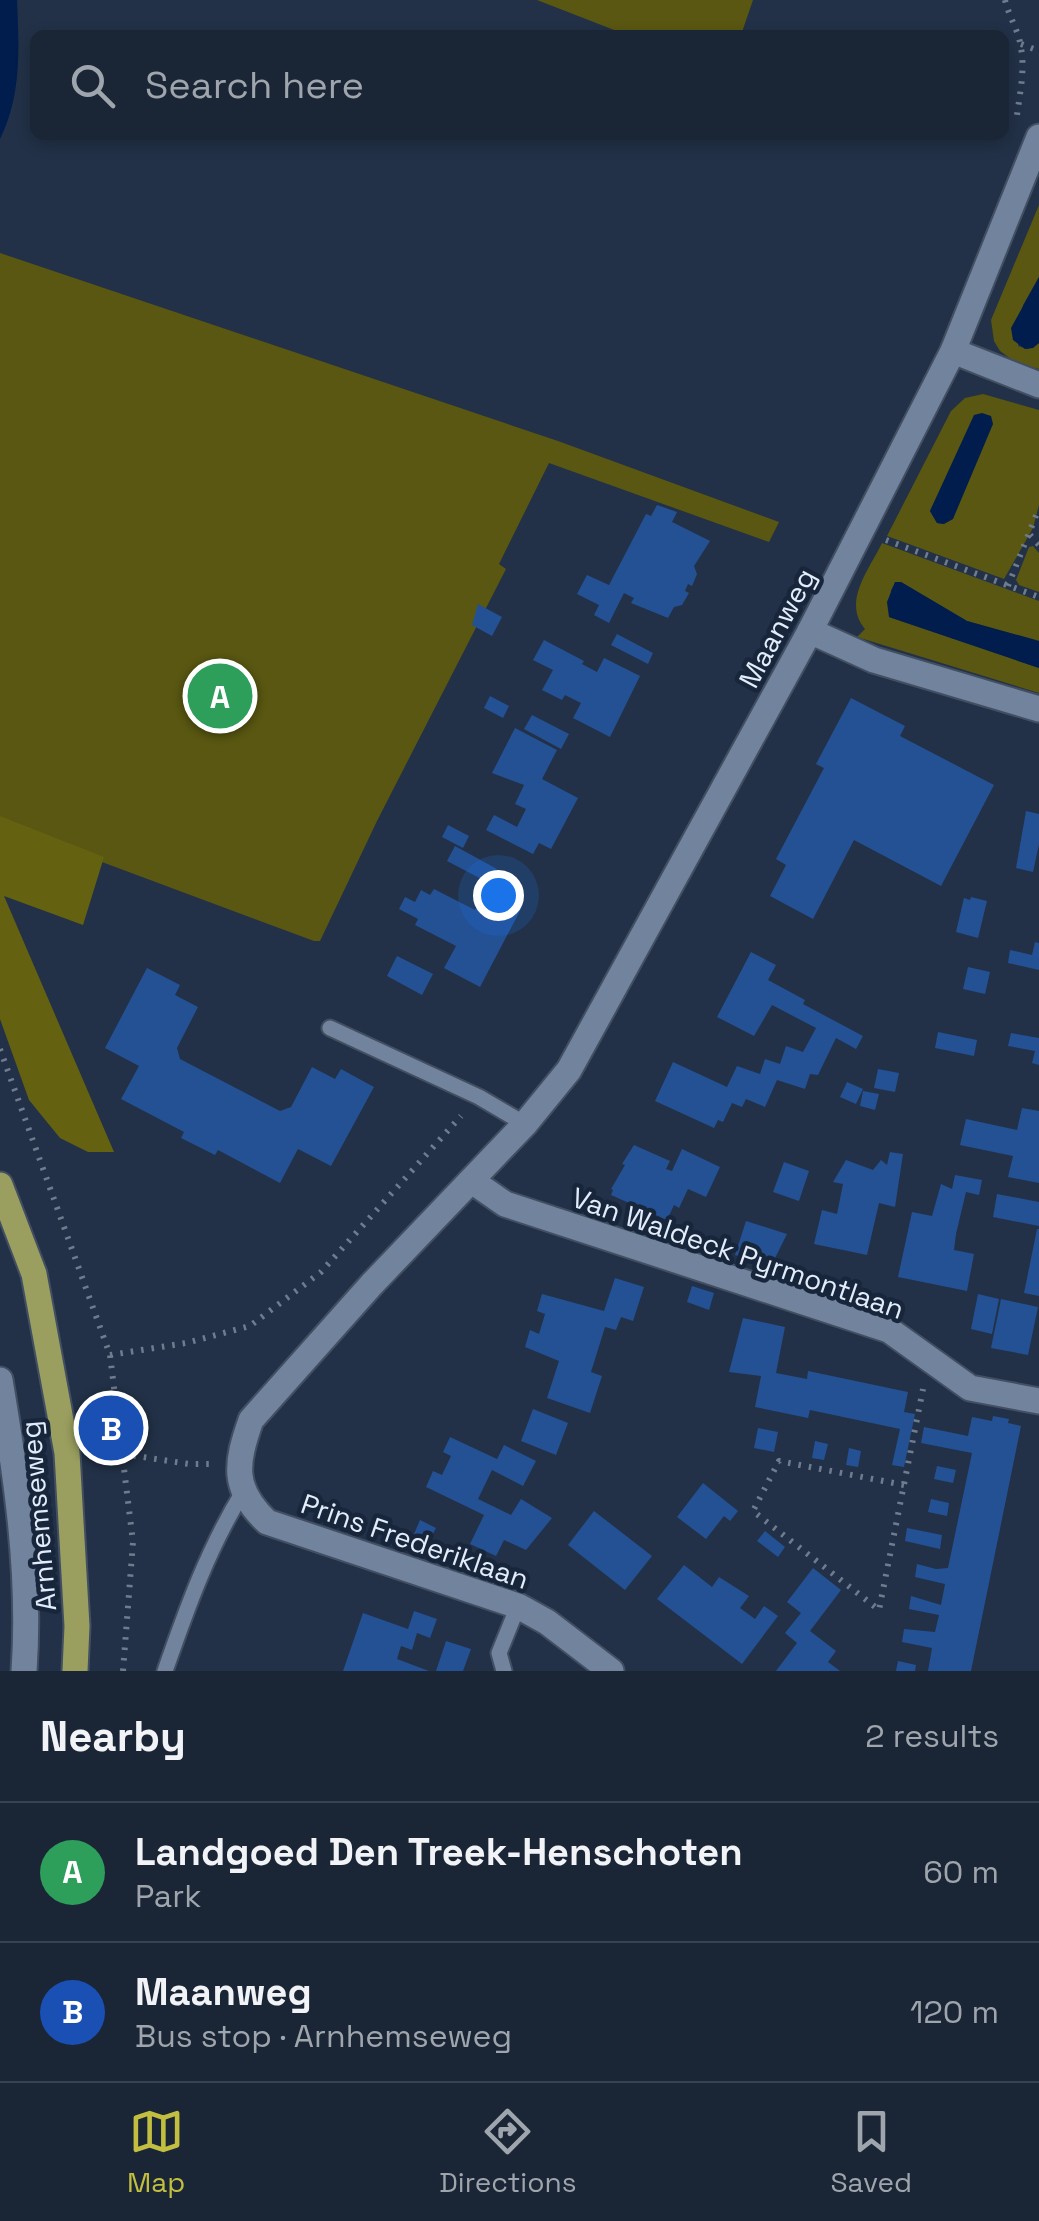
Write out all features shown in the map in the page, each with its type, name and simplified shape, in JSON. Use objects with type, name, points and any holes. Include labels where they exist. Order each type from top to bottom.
[{"type":"main road","name":"Arnhemseweg","points":[[0,1185],[34,1274],[67,1453],[77,1626],[75,1671]]},
{"type":"street","name":"Maanweg","points":[[240,1455],[251,1420],[372,1284],[525,1124],[568,1070],[810,631],[954,351],[1039,138]]},
{"type":"street","points":[[954,351],[1039,385]]},
{"type":"street","points":[[810,631],[874,660],[1039,709]]},
{"type":"street","name":"Van Waldeck Pyrmontlaan","points":[[472,1181],[505,1204],[889,1330],[970,1388],[1039,1401]]},
{"type":"street","name":"Arnhemseweg","points":[[0,1380],[13,1458],[28,1622],[24,1671]]},
{"type":"street","points":[[240,1455],[244,1492]]},
{"type":"street","name":"Prins Frederiklaan","points":[[244,1492],[249,1505],[267,1522],[518,1606],[547,1622],[611,1671]]},
{"type":"lane","points":[[330,1028],[479,1097],[525,1124]]},
{"type":"lane","points":[[164,1671],[198,1576],[218,1532],[244,1492]]},
{"type":"lane","points":[[504,1671],[499,1653],[518,1606]]},
{"type":"path","points":[[1006,0],[1008,16],[1021,44],[1039,50]]},
{"type":"path","points":[[1008,586],[1039,508]]},
{"type":"path","points":[[861,530],[1039,597]]},
{"type":"path","points":[[1030,535],[1039,545]]},
{"type":"path","points":[[0,1049],[110,1355],[134,1542],[123,1671]]},
{"type":"path","points":[[110,1355],[186,1343],[250,1326],[322,1272],[479,1097]]},
{"type":"path","points":[[904,1485],[778,1461],[752,1511],[879,1610],[904,1485],[928,1358]]},
{"type":"path","points":[[124,1454],[189,1464],[240,1455]]},
{"type":"shaded area","points":[[537,0],[753,0],[743,30],[614,30]]},
{"type":"shaded area","points":[[1039,205],[1039,277],[1023,305],[1018,346],[1028,349],[1039,343],[1039,369],[1015,362],[1000,351],[991,320]]},
{"type":"shaded area","points":[[0,253],[558,441],[779,522],[769,542],[549,463],[499,564],[506,569],[320,941],[314,941],[0,824]]},
{"type":"shaded area","points":[[983,394],[1039,410],[1039,505],[1033,528],[1004,579],[887,536],[951,411],[965,398]],"holes":[[[976,414],[944,524],[937,523],[930,511]]]},
{"type":"shaded area","points":[[882,543],[1039,601],[1039,641],[967,621],[901,582],[891,590],[889,617],[1039,668],[1039,693],[857,637],[865,629],[856,608],[857,597]]},
{"type":"shaded area","points":[[1029,547],[1039,553],[1039,592],[1019,585],[1016,580]]},
{"type":"shaded area","points":[[0,816],[104,857],[83,925],[4,896],[114,1152],[88,1152],[60,1138],[29,1100],[0,1019]]},
{"type":"water","points":[[0,0],[17,0],[18,53],[16,88],[0,139]]},
{"type":"water","points":[[1039,277],[1039,343],[1025,349],[1013,340],[1011,328]]},
{"type":"water","points":[[974,415],[991,416],[993,424],[953,519],[937,523],[930,511]]},
{"type":"water","points":[[895,582],[967,621],[1039,641],[1039,668],[889,617],[887,602]]},
{"type":"building","points":[[657,505],[677,512],[672,522],[710,541],[694,566],[697,574],[692,586],[688,584],[685,591],[689,593],[682,605],[674,607],[668,618],[631,603],[634,598],[624,593],[609,623],[594,615],[599,605],[577,594],[587,575],[609,585],[646,514],[651,516]]},
{"type":"building","points":[[478,604],[502,617],[492,636],[472,625]]},
{"type":"building","points":[[617,634],[653,653],[648,664],[611,645]]},
{"type":"building","points":[[544,640],[597,672],[604,658],[640,676],[610,737],[573,718],[581,703],[565,695],[562,700],[542,690],[553,670],[533,660]]},
{"type":"building","points":[[490,696],[509,706],[503,718],[484,708]]},
{"type":"building","points":[[851,698],[905,726],[900,736],[994,785],[941,886],[854,840],[813,919],[770,896],[786,865],[776,859],[824,768],[816,764]]},
{"type":"building","points":[[532,715],[569,734],[561,749],[524,729]]},
{"type":"building","points":[[515,728],[557,750],[542,779],[578,798],[551,849],[539,843],[533,854],[486,830],[494,815],[517,827],[526,809],[515,804],[524,785],[492,773]]},
{"type":"building","points":[[1026,811],[1039,814],[1039,844],[1033,872],[1016,868]]},
{"type":"building","points":[[448,825],[469,836],[463,848],[442,837]]},
{"type":"building","points":[[455,846],[497,869],[489,883],[447,861]]},
{"type":"building","points":[[486,888],[522,907],[480,987],[444,968],[456,946],[415,925],[418,919],[399,909],[405,897],[415,902],[421,890],[430,895],[434,889],[475,910]]},
{"type":"building","points":[[964,898],[987,901],[978,938],[956,932]]},
{"type":"building","points":[[1035,942],[1039,943],[1039,970],[1008,963],[1010,950],[1032,955]]},
{"type":"building","points":[[751,952],[776,965],[768,980],[863,1036],[856,1049],[836,1038],[818,1075],[810,1074],[805,1089],[777,1080],[765,1107],[746,1099],[742,1107],[732,1103],[723,1122],[718,1120],[714,1128],[655,1101],[673,1062],[727,1087],[737,1066],[760,1074],[765,1059],[780,1064],[786,1046],[803,1052],[816,1028],[772,1005],[754,1036],[717,1017]]},
{"type":"building","points":[[397,956],[433,974],[422,995],[387,976]]},
{"type":"building","points":[[968,967],[990,972],[985,994],[963,989]]},
{"type":"building","points":[[147,968],[180,985],[175,995],[198,1007],[177,1048],[180,1059],[280,1111],[291,1107],[312,1067],[335,1079],[341,1069],[374,1087],[331,1166],[298,1149],[280,1183],[218,1150],[215,1155],[181,1138],[184,1132],[121,1099],[139,1066],[105,1048]]},
{"type":"building","points":[[938,1032],[977,1040],[974,1056],[935,1048]]},
{"type":"building","points":[[1011,1033],[1039,1038],[1039,1065],[1032,1063],[1035,1051],[1008,1046]]},
{"type":"building","points":[[878,1069],[899,1073],[895,1092],[874,1088]]},
{"type":"building","points":[[847,1082],[863,1089],[856,1104],[840,1097]]},
{"type":"building","points":[[863,1091],[879,1094],[875,1110],[860,1106]]},
{"type":"building","points":[[1022,1108],[1039,1111],[1039,1183],[1008,1177],[1013,1156],[960,1145],[966,1119],[1017,1130]]},
{"type":"building","points":[[634,1145],[670,1161],[666,1169],[672,1171],[682,1149],[720,1167],[706,1197],[688,1189],[679,1208],[674,1205],[667,1220],[611,1195]]},
{"type":"building","points":[[890,1152],[903,1154],[895,1207],[879,1203],[867,1255],[814,1244],[822,1210],[837,1214],[843,1184],[833,1182],[846,1160],[873,1170],[881,1160],[887,1165]]},
{"type":"building","points":[[784,1162],[809,1171],[799,1201],[773,1192]]},
{"type":"building","points":[[955,1175],[982,1180],[979,1195],[966,1192],[956,1234],[954,1250],[974,1254],[967,1291],[898,1277],[912,1212],[932,1216],[941,1184],[952,1189]]},
{"type":"building","points":[[997,1194],[1039,1202],[1039,1226],[993,1217]]},
{"type":"building","points":[[746,1221],[787,1234],[771,1266],[735,1255]]},
{"type":"building","points":[[1039,1229],[1039,1296],[1024,1293]]},
{"type":"building","points":[[615,1278],[644,1287],[633,1321],[621,1317],[616,1330],[605,1327],[591,1372],[602,1376],[590,1413],[547,1398],[559,1361],[525,1347],[530,1330],[539,1334],[545,1314],[537,1311],[542,1294],[604,1311]]},
{"type":"building","points":[[692,1286],[714,1293],[709,1310],[687,1302]]},
{"type":"building","points":[[978,1294],[999,1299],[992,1334],[971,1329]]},
{"type":"building","points":[[1001,1299],[1038,1307],[1028,1355],[991,1348]]},
{"type":"building","points":[[743,1318],[785,1327],[776,1373],[807,1379],[808,1371],[908,1392],[904,1412],[915,1414],[904,1467],[892,1465],[900,1429],[810,1410],[808,1418],[755,1407],[761,1376],[729,1372]]},
{"type":"building","points":[[533,1409],[568,1423],[556,1455],[521,1441]]},
{"type":"building","points":[[993,1416],[1021,1426],[971,1671],[928,1671],[932,1648],[902,1642],[904,1629],[935,1632],[939,1615],[909,1609],[911,1596],[941,1605],[945,1584],[915,1577],[917,1564],[948,1568],[972,1453],[921,1443],[924,1427],[968,1436],[972,1417],[992,1421]]},
{"type":"building","points":[[758,1428],[778,1432],[774,1452],[754,1448]]},
{"type":"building","points":[[450,1437],[497,1459],[504,1445],[536,1461],[523,1486],[492,1470],[478,1499],[511,1515],[521,1499],[552,1518],[526,1550],[504,1540],[496,1556],[470,1544],[484,1515],[426,1487],[433,1471],[442,1475],[451,1456],[443,1452]]},
{"type":"building","points":[[815,1441],[828,1444],[824,1460],[812,1458]]},
{"type":"building","points":[[849,1448],[861,1451],[858,1467],[846,1465]]},
{"type":"building","points":[[937,1466],[956,1470],[953,1483],[934,1479]]},
{"type":"building","points":[[703,1483],[738,1511],[730,1521],[724,1516],[706,1539],[677,1517]]},
{"type":"building","points":[[931,1499],[949,1503],[947,1516],[928,1512]]},
{"type":"building","points":[[594,1511],[652,1556],[625,1590],[568,1545]]},
{"type":"building","points":[[420,1520],[436,1528],[429,1541],[414,1534]]},
{"type":"building","points":[[907,1528],[942,1535],[940,1549],[905,1541]]},
{"type":"building","points":[[765,1531],[785,1547],[778,1557],[757,1541]]},
{"type":"building","points":[[684,1565],[712,1587],[719,1577],[749,1596],[740,1608],[755,1619],[764,1606],[778,1616],[742,1664],[657,1599]]},
{"type":"building","points":[[813,1568],[841,1590],[810,1631],[836,1651],[828,1662],[840,1671],[776,1671],[797,1643],[785,1633],[801,1613],[787,1602]]},
{"type":"building","points":[[414,1611],[437,1619],[430,1638],[417,1633],[412,1650],[401,1646],[397,1659],[429,1671],[343,1671],[363,1613],[408,1629]]},
{"type":"building","points":[[446,1641],[471,1649],[463,1671],[436,1671]]},
{"type":"building","points":[[898,1661],[916,1665],[915,1671],[896,1671]]},
{"type":"place","name":"Landgoed Den Treek-Henschoten","points":[[220,696]]},
{"type":"place","name":"Maanweg","points":[[111,1428]]}]
